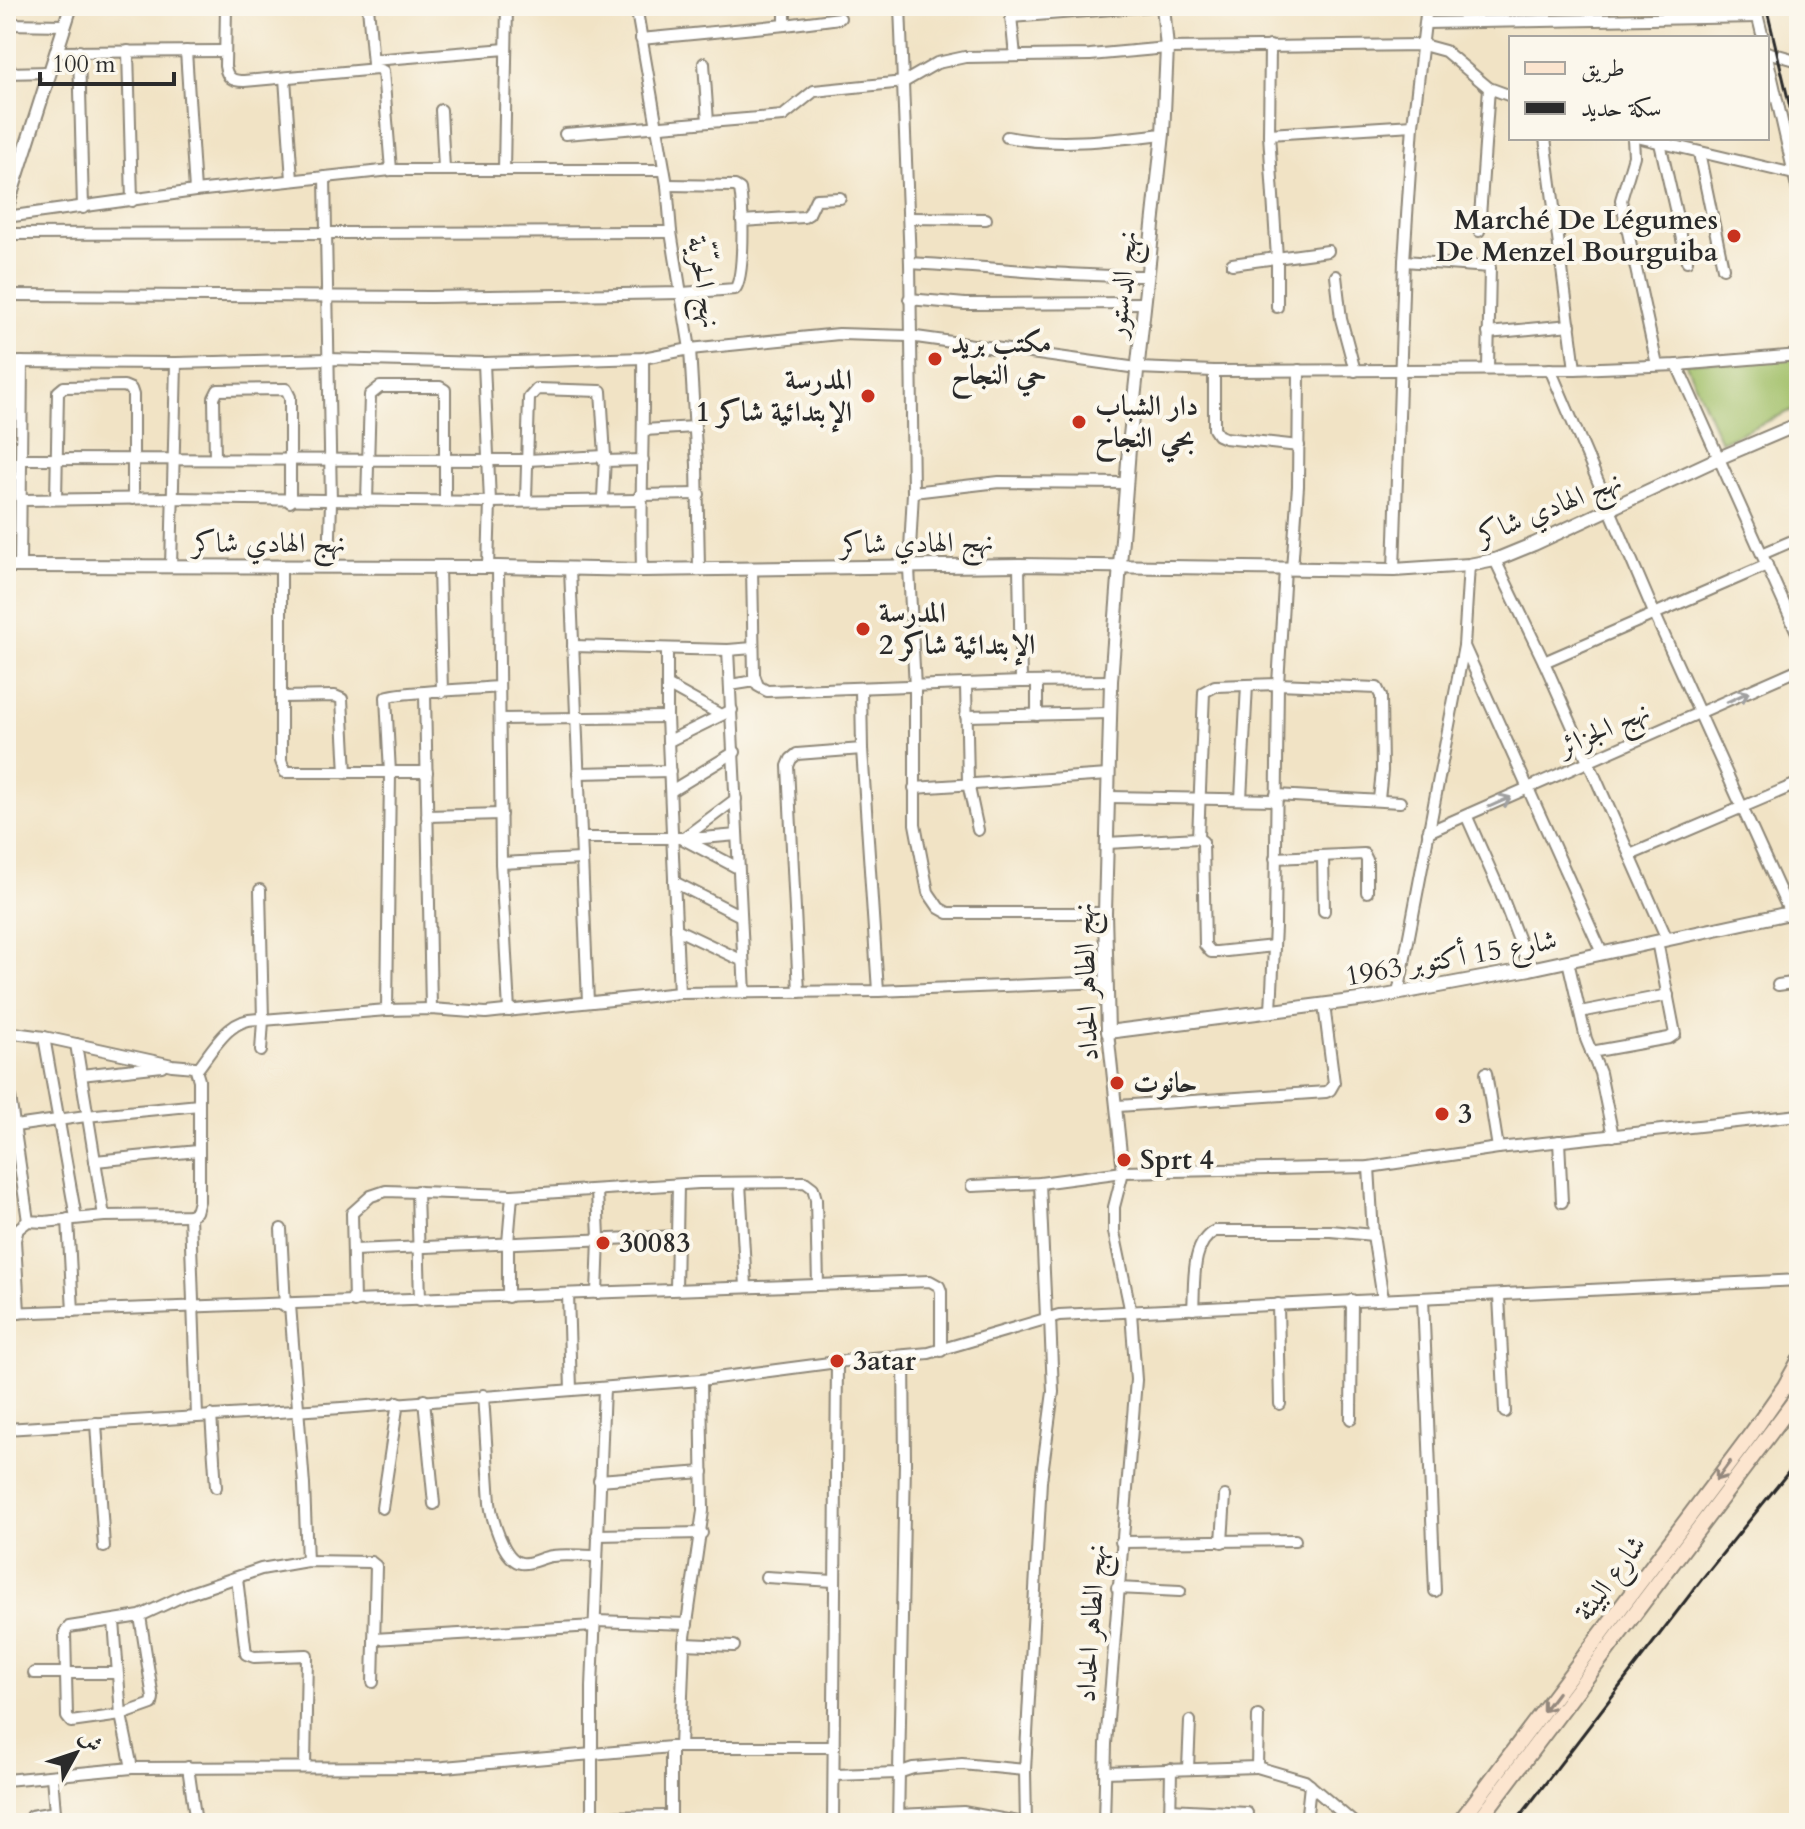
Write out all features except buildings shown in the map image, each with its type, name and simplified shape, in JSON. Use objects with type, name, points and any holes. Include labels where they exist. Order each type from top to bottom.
[{"type":"main road","name":"شارع البيئة","points":[[1758,1437],[1799,1361]]},
{"type":"main road","name":"شارع البيئة","points":[[1459,1823],[1484,1802],[1758,1437],[1799,1395]]},
{"type":"main road","name":"شارع البيئة","points":[[1477,1823],[1484,1802]]},
{"type":"street","points":[[6,210],[71,6]]},
{"type":"street","points":[[226,6],[226,72],[232,80],[285,78],[506,49]]},
{"type":"street","points":[[368,6],[373,65]]},
{"type":"street","points":[[504,170],[507,6]]},
{"type":"street","name":"نهج الحرّيّة","points":[[636,6],[658,127],[690,349],[699,494],[699,568]]},
{"type":"street","points":[[785,6],[785,25]]},
{"type":"street","points":[[900,6],[910,218],[913,492],[909,568],[915,688],[914,788],[915,824],[923,876],[932,901],[939,908],[958,914],[1105,913]]},
{"type":"street","points":[[1015,56],[1011,12],[1151,6]]},
{"type":"street","name":"نهج الدستور","points":[[1117,567],[1163,134],[1167,48],[1163,6]]},
{"type":"street","points":[[1394,570],[1404,261],[1413,125],[1427,6]]},
{"type":"street","points":[[1426,23],[1756,12],[1762,36]]},
{"type":"street","points":[[641,39],[840,18]]},
{"type":"street","points":[[6,24],[65,25]]},
{"type":"street","points":[[565,134],[783,116],[814,91],[904,82],[924,69],[949,59],[1090,55],[1167,48],[1423,45],[1445,51],[1489,88],[1509,95]]},
{"type":"street","points":[[1270,46],[1269,134],[1277,307]]},
{"type":"street","points":[[79,51],[83,208]]},
{"type":"street","points":[[128,51],[132,201]]},
{"type":"street","points":[[186,51],[195,191]]},
{"type":"street","points":[[57,52],[225,51]]},
{"type":"street","points":[[1769,54],[1799,61]]},
{"type":"street","points":[[704,63],[708,122]]},
{"type":"street","points":[[1769,63],[1799,196]]},
{"type":"street","points":[[373,65],[385,77],[391,170]]},
{"type":"street","points":[[6,73],[50,72]]},
{"type":"street","points":[[285,78],[292,180]]},
{"type":"street","points":[[1479,231],[1489,88]]},
{"type":"street","points":[[441,110],[444,169]]},
{"type":"street","points":[[1269,134],[1413,125]]},
{"type":"street","points":[[1007,137],[1077,142],[1163,134]]},
{"type":"street","points":[[1545,140],[1575,369]]},
{"type":"street","points":[[1633,140],[1634,156],[1621,200],[1657,365]]},
{"type":"street","points":[[1649,140],[1794,174]]},
{"type":"street","points":[[1660,143],[1687,261]]},
{"type":"street","points":[[1699,153],[1723,268]]},
{"type":"street","points":[[6,217],[195,191],[391,170],[664,170]]},
{"type":"street","points":[[325,177],[329,297],[329,567]]},
{"type":"street","points":[[6,295],[329,297],[682,293],[731,290],[738,286],[742,221],[741,191],[738,186],[667,185]]},
{"type":"street","points":[[742,221],[804,217],[809,214],[816,199],[840,198]]},
{"type":"street","points":[[910,218],[986,219]]},
{"type":"street","points":[[6,234],[671,232]]},
{"type":"street","points":[[1232,264],[1328,251]]},
{"type":"street","points":[[1404,261],[1490,267],[1488,368]]},
{"type":"street","points":[[910,263],[1086,277],[1147,276]]},
{"type":"street","points":[[1336,276],[1341,319],[1355,371]]},
{"type":"street","points":[[909,299],[965,304],[1144,303]]},
{"type":"street","points":[[1488,333],[1570,325]]},
{"type":"street","points":[[6,362],[176,363],[328,359],[484,363],[643,358],[690,349],[839,334],[909,336],[1137,368],[1214,371],[1575,369],[1799,355]]},
{"type":"street","points":[[642,570],[643,358]]},
{"type":"street","points":[[20,566],[22,362]]},
{"type":"street","points":[[171,567],[176,363]]},
{"type":"street","points":[[484,363],[509,1011]]},
{"type":"street","points":[[1677,365],[1799,637]]},
{"type":"street","points":[[1550,369],[1655,615],[1794,912]]},
{"type":"street","points":[[1271,1011],[1278,684],[1299,446],[1299,370]]},
{"type":"street","points":[[1214,371],[1214,429],[1218,435],[1299,446]]},
{"type":"street","points":[[56,499],[56,397],[60,389],[124,386],[131,389],[133,395],[133,499]]},
{"type":"street","points":[[367,501],[369,400],[372,391],[380,387],[440,387],[446,394],[445,500]]},
{"type":"street","points":[[215,459],[214,398],[218,390],[282,388],[289,391],[290,502]]},
{"type":"street","points":[[526,499],[529,398],[537,389],[601,391],[603,498]]},
{"type":"street","name":"نهج الهادي شاكر","points":[[6,566],[642,570],[1019,565],[1394,570],[1469,565],[1495,560],[1799,424]]},
{"type":"street","points":[[644,430],[695,427]]},
{"type":"street","points":[[21,459],[643,460]]},
{"type":"street","points":[[913,492],[999,482],[1127,483]]},
{"type":"street","points":[[21,500],[173,498],[290,502],[490,502],[699,494]]},
{"type":"street","points":[[1544,662],[1655,615],[1764,560],[1799,538]]},
{"type":"street","points":[[1495,560],[1589,760],[1662,940],[1675,1034],[1591,1052]]},
{"type":"street","points":[[1019,565],[1021,682]]},
{"type":"street","points":[[1398,994],[1464,646],[1469,565]]},
{"type":"street","points":[[281,567],[281,761],[285,772],[427,772]]},
{"type":"street","points":[[439,567],[442,692]]},
{"type":"street","name":"نهج الطاهر الحداد","points":[[1104,1823],[1117,1588],[1136,1380],[1131,1313],[1114,1232],[1114,1207],[1123,1172],[1108,1032],[1106,982],[1108,775],[1117,567]]},
{"type":"street","points":[[752,568],[755,681],[762,689],[773,692],[861,690],[1111,681]]},
{"type":"street","points":[[570,569],[588,1002]]},
{"type":"street","points":[[573,646],[753,648]]},
{"type":"street","points":[[1464,646],[1602,953]]},
{"type":"street","points":[[667,649],[671,791],[680,837],[674,882],[679,993]]},
{"type":"street","points":[[728,650],[745,993]]},
{"type":"street","name":"نهج الجزائر","points":[[1428,832],[1799,669]]},
{"type":"street","points":[[730,685],[755,681]]},
{"type":"street","points":[[1037,682],[1037,715]]},
{"type":"street","points":[[667,685],[721,715]]},
{"type":"street","points":[[966,685],[968,783],[978,830]]},
{"type":"street","points":[[1241,799],[1247,685]]},
{"type":"street","points":[[1198,838],[1204,692],[1215,686],[1369,686],[1379,690],[1382,771],[1379,799]]},
{"type":"street","points":[[387,1010],[390,773],[386,697],[394,693],[498,687]]},
{"type":"street","points":[[861,690],[878,991]]},
{"type":"street","points":[[425,693],[431,1009]]},
{"type":"street","points":[[282,697],[335,696],[342,699],[346,773]]},
{"type":"street","points":[[669,741],[732,710]]},
{"type":"street","points":[[966,716],[1110,713]]},
{"type":"street","points":[[500,719],[667,717]]},
{"type":"street","points":[[799,992],[788,766],[797,754],[862,749]]},
{"type":"street","points":[[671,791],[735,752]]},
{"type":"street","points":[[578,773],[670,771]]},
{"type":"street","points":[[914,788],[1108,775]]},
{"type":"street","points":[[1630,855],[1799,783]]},
{"type":"street","points":[[1109,797],[1276,797],[1400,802]]},
{"type":"street","points":[[680,837],[736,799]]},
{"type":"street","points":[[427,816],[501,814]]},
{"type":"street","points":[[1467,817],[1530,969]]},
{"type":"street","points":[[581,838],[737,835]]},
{"type":"street","points":[[680,837],[738,868]]},
{"type":"street","points":[[1107,843],[1202,839],[1205,945],[1211,952],[1274,946]]},
{"type":"street","points":[[1275,858],[1365,855],[1367,892]]},
{"type":"street","points":[[1323,857],[1324,911]]},
{"type":"street","points":[[501,863],[581,859]]},
{"type":"street","points":[[674,882],[741,916]]},
{"type":"street","points":[[260,890],[261,1051]]},
{"type":"street","name":"شارع 15 أكتوبر 1963","points":[[1108,1032],[1398,994],[1794,912]]},
{"type":"street","points":[[676,929],[743,961]]},
{"type":"street","points":[[1568,961],[1591,1052],[1600,1073],[1613,1136]]},
{"type":"street","points":[[19,1313],[15,1240],[18,1229],[28,1221],[194,1214],[198,1208],[197,1070],[232,1027],[248,1019],[387,1010],[509,1011],[679,993],[878,991],[1106,982]]},
{"type":"street","points":[[1778,985],[1799,982]]},
{"type":"street","points":[[1580,1012],[1668,995]]},
{"type":"street","points":[[1118,1106],[1330,1090],[1334,1083],[1324,1005]]},
{"type":"street","points":[[6,1032],[44,1037],[172,1065]]},
{"type":"street","points":[[44,1037],[72,1218],[73,1311]]},
{"type":"street","points":[[76,1044],[104,1216]]},
{"type":"street","points":[[81,1075],[172,1065],[191,1065],[197,1070]]},
{"type":"street","points":[[6,1069],[28,1221]]},
{"type":"street","points":[[1486,1073],[1498,1148]]},
{"type":"street","points":[[15,1126],[199,1105]]},
{"type":"street","points":[[972,1186],[1040,1183],[1123,1172],[1369,1167],[1498,1148],[1799,1115]]},
{"type":"street","points":[[1559,1141],[1562,1202]]},
{"type":"street","points":[[95,1161],[198,1151]]},
{"type":"street","points":[[1369,1167],[1373,1235],[1383,1299]]},
{"type":"street","points":[[354,1302],[351,1219],[354,1209],[378,1193],[417,1191],[512,1195],[800,1181],[813,1188],[816,1199],[818,1285]]},
{"type":"street","points":[[740,1183],[746,1286]]},
{"type":"street","points":[[904,1356],[904,1542],[898,1819],[963,1812],[1025,1823],[1025,1770],[1042,1465],[1053,1392],[1040,1183]]},
{"type":"street","points":[[676,1289],[678,1185]]},
{"type":"street","points":[[597,1190],[597,1293]]},
{"type":"street","points":[[417,1191],[420,1300]]},
{"type":"street","points":[[508,1297],[512,1195]]},
{"type":"street","points":[[190,1215],[197,1416]]},
{"type":"street","points":[[281,1229],[307,1561]]},
{"type":"street","points":[[1193,1309],[1200,1245],[1215,1231],[1331,1231],[1373,1235]]},
{"type":"street","points":[[354,1250],[679,1236]]},
{"type":"street","points":[[6,1429],[701,1380],[941,1351],[1048,1317],[1799,1280]]},
{"type":"street","points":[[6,1313],[897,1281],[935,1283],[939,1286],[941,1351]]},
{"type":"street","points":[[568,1294],[571,1390]]},
{"type":"street","points":[[1499,1296],[1505,1412]]},
{"type":"street","points":[[1423,1298],[1435,1591]]},
{"type":"street","points":[[1351,1419],[1352,1300]]},
{"type":"street","points":[[1278,1304],[1280,1404]]},
{"type":"street","points":[[833,1823],[837,1362]]},
{"type":"street","points":[[604,1388],[596,1556],[592,1820],[670,1819],[684,1644],[702,1533],[701,1380]]},
{"type":"street","points":[[483,1395],[490,1503],[499,1534],[511,1556],[521,1563],[551,1556],[596,1556]]},
{"type":"street","points":[[424,1400],[434,1504]]},
{"type":"street","points":[[382,1508],[398,1402]]},
{"type":"street","points":[[211,1415],[216,1487]]},
{"type":"street","points":[[96,1423],[104,1547]]},
{"type":"street","points":[[599,1480],[703,1472]]},
{"type":"street","points":[[1222,1542],[1225,1496]]},
{"type":"street","points":[[597,1535],[702,1533]]},
{"type":"street","points":[[1121,1542],[1295,1540]]},
{"type":"street","points":[[140,1616],[153,1702],[150,1706],[121,1715],[71,1722],[67,1717],[66,1629],[140,1616],[187,1594],[261,1569],[307,1561],[374,1563],[373,1682]]},
{"type":"street","points":[[766,1577],[834,1581]]},
{"type":"street","points":[[237,1578],[246,1654],[254,1657],[307,1655],[305,1767]]},
{"type":"street","points":[[1117,1588],[1180,1591]]},
{"type":"street","points":[[114,1621],[121,1715],[132,1768]]},
{"type":"street","points":[[374,1639],[595,1624],[687,1624]]},
{"type":"street","points":[[684,1644],[734,1646]]},
{"type":"street","points":[[34,1673],[117,1673]]},
{"type":"street","points":[[1257,1767],[1258,1716]]},
{"type":"street","points":[[1188,1768],[1190,1721]]},
{"type":"street","points":[[6,1780],[132,1768],[444,1767],[676,1747],[834,1747]]},
{"type":"street","points":[[834,1775],[898,1773],[913,1768],[962,1764],[1025,1770]]},
{"type":"street","points":[[188,1767],[195,1816],[188,1823]]},
{"type":"street","points":[[1105,1772],[1257,1767],[1298,1777],[1354,1823]]},
{"type":"street","points":[[1170,1823],[1171,1769]]},
{"type":"street","points":[[31,1816],[55,1812],[52,1776]]},
{"type":"street","points":[[1306,1823],[1310,1785]]},
{"type":"street","points":[[1170,1809],[1247,1813]]},
{"type":"green space","points":[[1799,357],[1799,407],[1721,442],[1685,362]]},
{"type":"railway","points":[[1766,6],[1799,145]]},
{"type":"railway","points":[[1515,1823],[1702,1579],[1799,1459]]},
{"type":"place","name":"Marché De Légumes De Menzel Bourguiba","points":[[1734,236]]},
{"type":"place","name":"مكتب بريد حي النجاح","points":[[935,359]]},
{"type":"place","name":"المدرسة الإبتدائية شاكر 1","points":[[868,396]]},
{"type":"place","name":"دار الشباب بحي النجاح","points":[[1079,422]]},
{"type":"place","name":"المدرسة الإبتدائية شاكر 2","points":[[863,629]]},
{"type":"place","name":"حانوت","points":[[1117,1083]]},
{"type":"place","name":"3","points":[[1442,1114]]},
{"type":"place","name":"Sprt 4","points":[[1124,1160]]},
{"type":"place","name":"30083","points":[[603,1243]]},
{"type":"place","name":"3atar","points":[[837,1361]]}]
